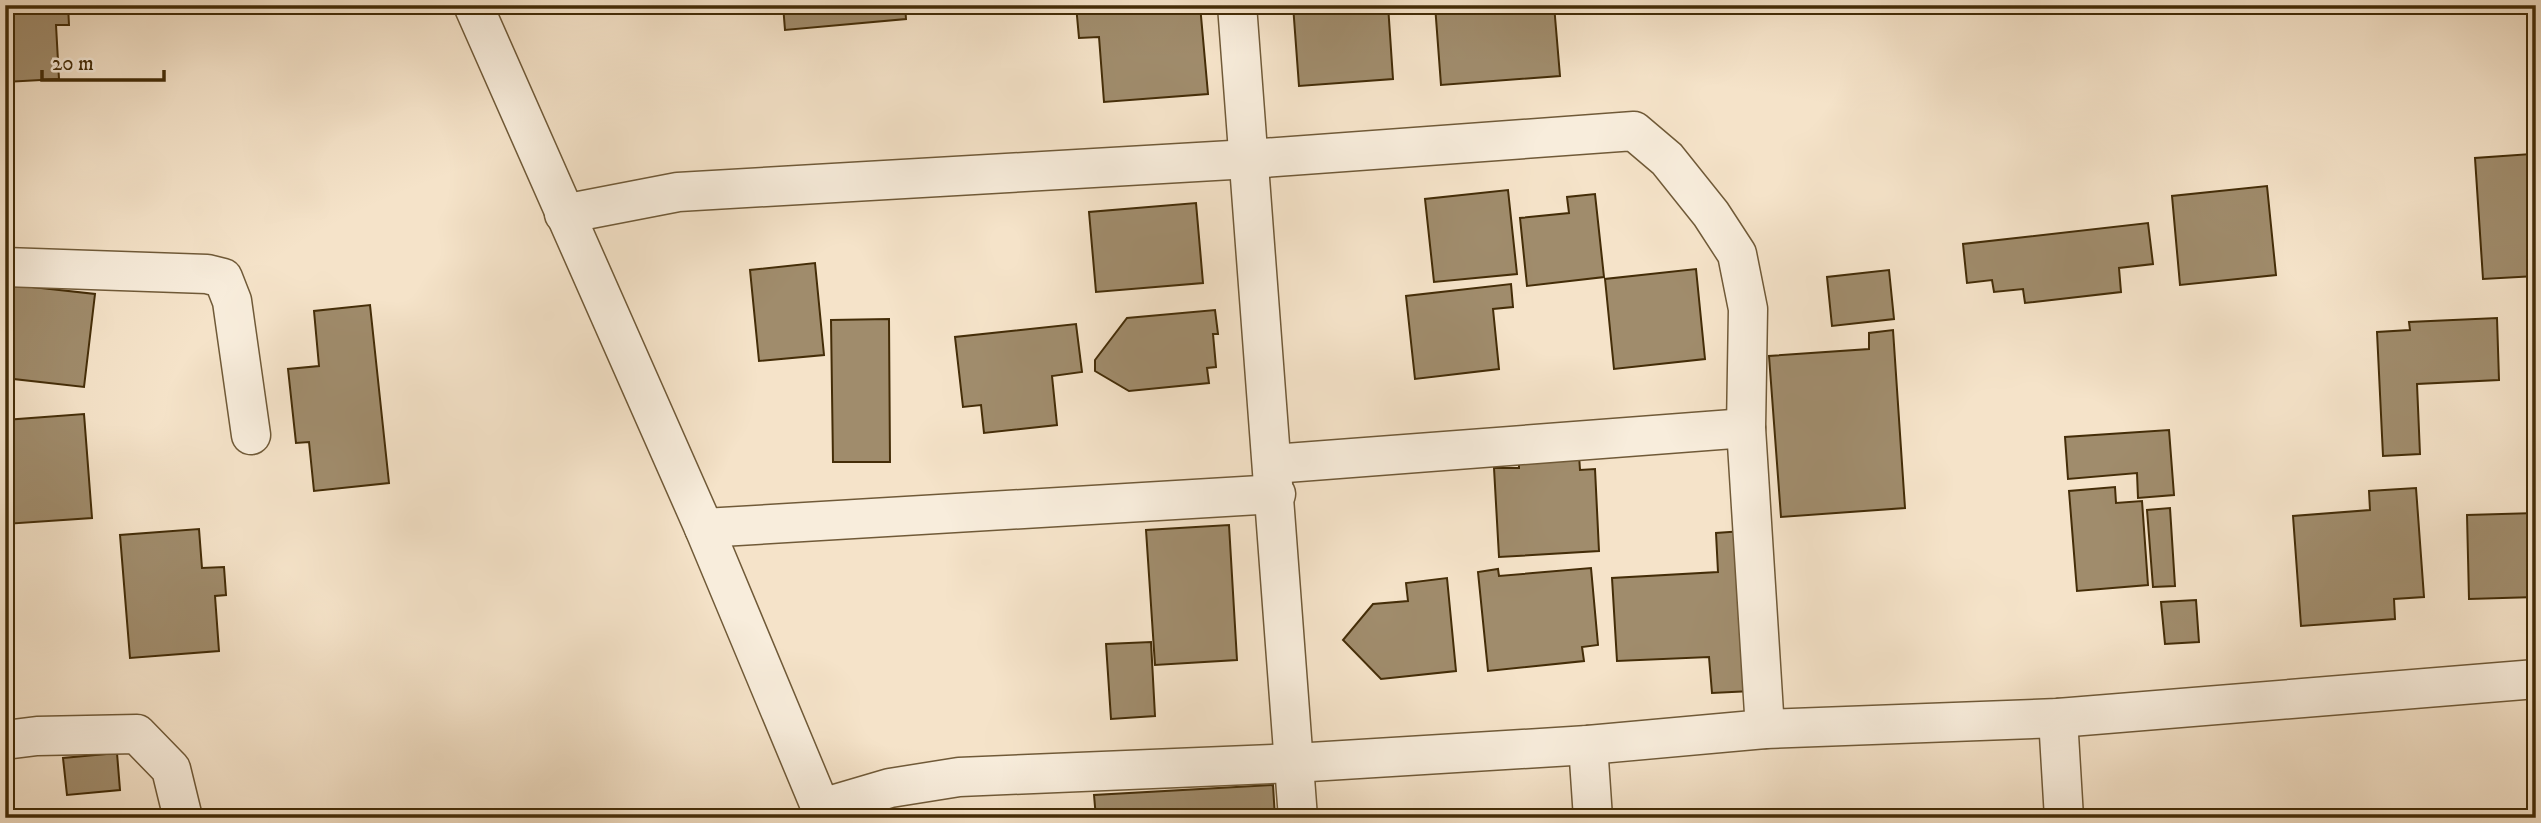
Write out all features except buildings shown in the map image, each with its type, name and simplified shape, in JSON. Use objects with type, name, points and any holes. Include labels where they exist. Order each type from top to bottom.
[{"type":"street","points":[[473,5],[704,528],[824,813],[890,788],[959,777],[1294,763],[1588,745],[1765,729],[2059,718],[2536,679]]},
{"type":"street","points":[[1237,5],[1298,818]]},
{"type":"street","points":[[564,214],[678,192],[1249,159],[1633,131],[1667,159],[1711,214],[1737,254],[1748,309],[1746,428],[1765,729]]},
{"type":"street","points":[[5,267],[207,274],[223,278],[232,301],[251,435]]},
{"type":"street","points":[[704,528],[1274,479],[1746,428]]},
{"type":"street","points":[[2059,718],[2064,818]]},
{"type":"street","points":[[5,740],[37,736],[136,734],[172,769],[183,818]]},
{"type":"street","points":[[1588,745],[1593,818]]}]
